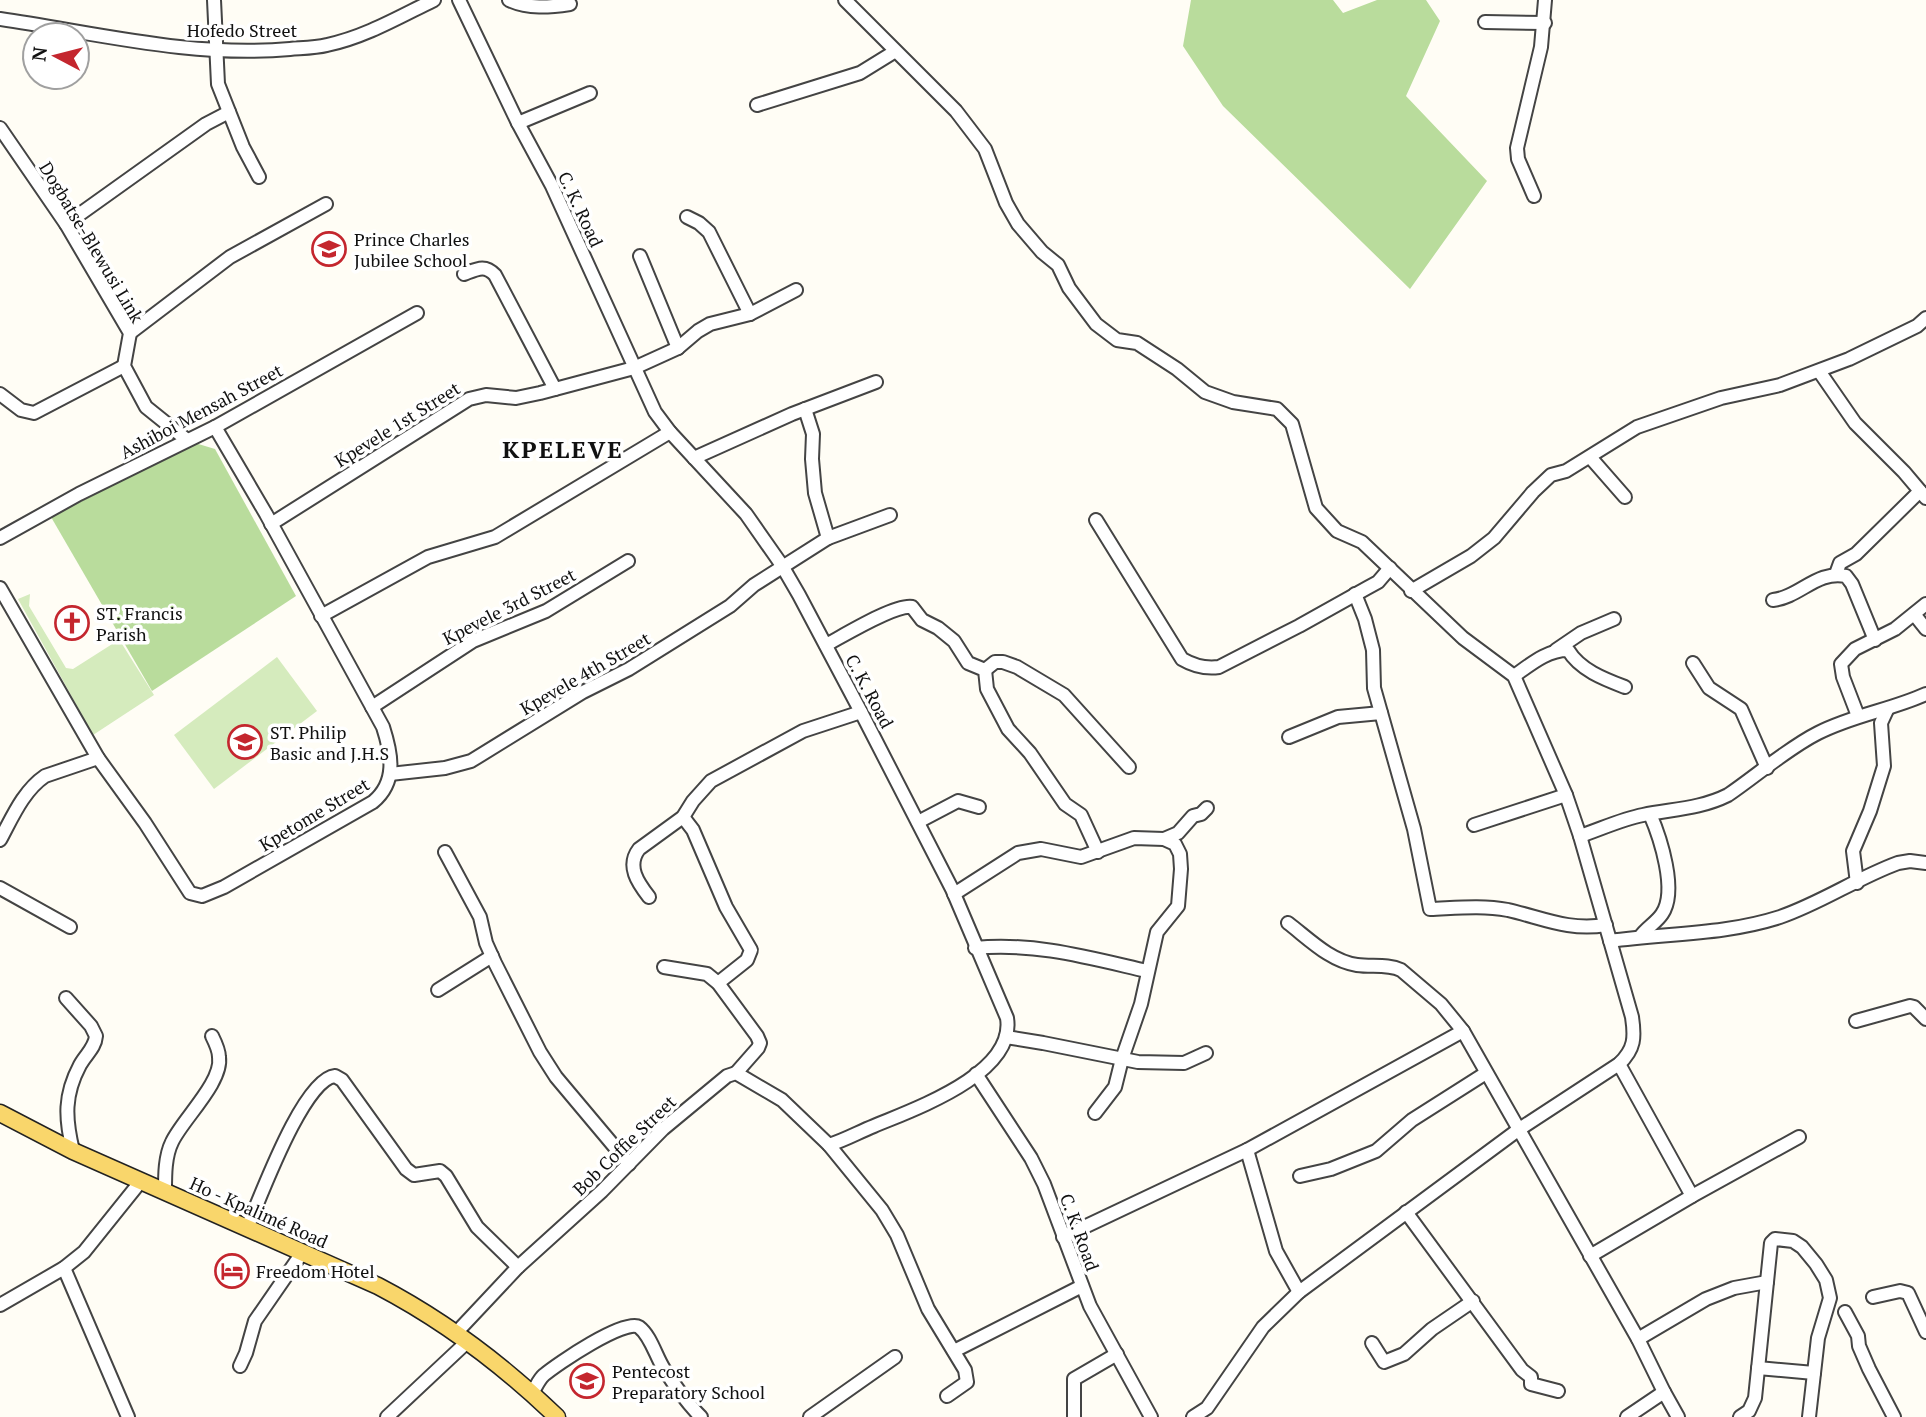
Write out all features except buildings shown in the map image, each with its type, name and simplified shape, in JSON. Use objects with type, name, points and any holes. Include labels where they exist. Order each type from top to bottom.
[{"type":"main road","name":"Ho - Kpalimé Road","points":[[3,1118],[388,1291],[418,1307],[532,1393],[557,1417]]},
{"type":"street","points":[[214,0],[218,84],[259,177]]},
{"type":"street","name":"Hofedo Street","points":[[0,19],[181,48],[216,52],[271,51],[324,46],[358,37],[434,0]]},
{"type":"street","name":"C. K. Road","points":[[460,0],[518,123],[552,186],[655,412],[670,432],[740,507],[783,568],[862,712],[954,894],[1007,1018],[1006,1037]]},
{"type":"street","points":[[509,0],[539,7],[570,4]]},
{"type":"street","points":[[845,0],[894,52],[956,111],[972,131],[985,149],[1006,203],[1018,224],[1042,252],[1058,265],[1069,288],[1096,324],[1117,340],[1137,343],[1177,369],[1205,392],[1233,402],[1277,409],[1292,424],[1316,508],[1337,531],[1362,542],[1463,638],[1514,676],[1566,795],[1580,835],[1634,1031],[1630,1053],[1619,1064],[1518,1130],[1299,1292],[1264,1327],[1207,1408],[1193,1417]]},
{"type":"street","points":[[1534,196],[1518,159],[1517,148],[1541,47],[1545,0]]},
{"type":"street","points":[[1485,22],[1545,23]]},
{"type":"street","points":[[757,105],[860,73],[894,52]]},
{"type":"street","points":[[518,123],[590,93]]},
{"type":"street","points":[[66,224],[206,124],[229,112]]},
{"type":"street","name":"Dogbatse-Blewusi Link","points":[[0,128],[66,224],[130,332],[124,366]]},
{"type":"street","points":[[130,332],[230,257],[326,204]]},
{"type":"street","points":[[687,217],[709,232],[750,314]]},
{"type":"street","points":[[640,256],[678,348]]},
{"type":"street","points":[[464,274],[481,267],[489,268],[495,275],[555,389]]},
{"type":"street","name":"Kpevele 1st Street","points":[[271,524],[469,399],[486,395],[516,398],[634,368],[678,348],[710,324],[750,314],[796,290]]},
{"type":"street","name":"Ashiboi Mensah Street","points":[[0,538],[215,426],[417,313]]},
{"type":"street","points":[[1411,591],[1471,556],[1494,538],[1551,475],[1566,471],[1637,427],[1721,398],[1773,387],[1819,371],[1905,332],[1926,318]]},
{"type":"street","points":[[0,394],[21,410],[34,413],[124,366],[146,407],[187,440]]},
{"type":"street","points":[[1819,371],[1855,422],[1923,494],[1856,554],[1840,563],[1836,574]]},
{"type":"street","points":[[694,458],[805,409],[876,382]]},
{"type":"street","points":[[805,409],[813,434],[815,493],[828,538]]},
{"type":"street","name":"Kpetome Street","points":[[98,758],[145,823],[185,889],[202,896],[224,887],[373,802],[386,789],[390,774],[390,750],[383,727],[215,426]]},
{"type":"street","points":[[321,616],[428,557],[495,537],[670,432]]},
{"type":"street","points":[[1590,457],[1625,498]]},
{"type":"street","name":"Kpevele 4th Street","points":[[390,774],[445,768],[471,761],[583,692],[629,669],[730,606],[754,585],[828,538],[890,515]]},
{"type":"street","points":[[1096,520],[1182,659],[1193,666],[1205,668],[1219,667],[1299,626],[1378,582],[1390,568]]},
{"type":"street","name":"Kpevele 3rd Street","points":[[372,707],[473,641],[546,611],[628,561]]},
{"type":"street","points":[[1773,600],[1781,599],[1821,577],[1836,574],[1846,576],[1852,584],[1875,640]]},
{"type":"street","points":[[0,588],[98,758],[38,780],[18,806],[0,840]]},
{"type":"street","points":[[1355,594],[1365,619],[1375,659],[1374,688],[1414,829],[1430,909],[1481,907],[1507,910],[1572,927],[1606,925]]},
{"type":"street","points":[[1858,716],[1843,677],[1841,664],[1855,649],[1906,622],[1926,604]]},
{"type":"street","points":[[826,645],[878,617],[909,606],[922,620],[954,641],[968,663],[985,670]]},
{"type":"street","points":[[1914,614],[1926,629]]},
{"type":"street","points":[[1514,676],[1581,633],[1614,619]]},
{"type":"street","points":[[1556,650],[1568,650],[1575,662],[1625,687]]},
{"type":"street","points":[[985,670],[995,662],[1003,662],[1017,667],[1056,690],[1070,701],[1129,767]]},
{"type":"street","points":[[1693,663],[1710,688],[1741,709],[1767,768]]},
{"type":"street","points":[[985,670],[986,689],[1007,730],[1030,753],[1065,804],[1081,815],[1098,852]]},
{"type":"street","points":[[1580,835],[1650,814],[1714,802],[1816,734],[1858,716],[1887,709],[1926,694]]},
{"type":"street","points":[[1857,883],[1853,852],[1884,766],[1881,723],[1887,709]]},
{"type":"street","points":[[649,897],[636,878],[633,868],[635,854],[683,817],[711,781],[803,731],[862,712]]},
{"type":"street","points":[[1289,737],[1338,717],[1381,713]]},
{"type":"street","points":[[1474,825],[1566,795]]},
{"type":"street","points":[[918,822],[958,801],[979,807]]},
{"type":"street","points":[[1164,839],[1178,833],[1193,817],[1207,808]]},
{"type":"street","points":[[1640,937],[1662,914],[1670,897],[1658,833],[1650,814]]},
{"type":"street","points":[[664,967],[703,972],[718,983],[747,960],[751,950],[726,907],[693,830],[683,817]]},
{"type":"street","points":[[954,894],[1018,853],[1041,849],[1081,857],[1135,838],[1164,839],[1175,844],[1180,854],[1178,906],[1157,932],[1141,1004],[1114,1091],[1095,1113]]},
{"type":"street","points":[[445,852],[480,917],[492,956],[540,1052],[556,1077],[629,1164]]},
{"type":"street","points":[[1610,941],[1700,934],[1749,926],[1794,911],[1898,863],[1926,863]]},
{"type":"street","points":[[0,888],[70,927]]},
{"type":"street","points":[[1288,923],[1333,957],[1357,965],[1401,970],[1441,1004],[1463,1031],[1638,1339],[1678,1417]]},
{"type":"street","points":[[975,948],[1031,946],[1147,971]]},
{"type":"street","points":[[438,990],[492,956]]},
{"type":"street","name":"Bob Coffie Street","points":[[387,1417],[461,1338],[518,1267],[603,1191],[663,1129],[727,1076],[736,1073],[758,1048],[760,1041],[718,983]]},
{"type":"street","points":[[66,998],[91,1026],[96,1036],[66,1099],[72,1151]]},
{"type":"street","points":[[1856,1021],[1910,1006],[1926,1019]]},
{"type":"street","points":[[1063,1237],[1247,1150],[1463,1031]]},
{"type":"street","points":[[165,1190],[166,1165],[173,1140],[200,1101],[218,1067],[219,1057],[212,1036]]},
{"type":"street","points":[[830,1145],[945,1095],[994,1058],[1006,1037],[1138,1062],[1184,1063],[1206,1053]]},
{"type":"street","points":[[1619,1064],[1692,1196]]},
{"type":"street","points":[[736,1073],[782,1100],[830,1145],[882,1210],[897,1235],[928,1308],[968,1378],[964,1385],[947,1396]]},
{"type":"street","points":[[1300,1176],[1331,1169],[1376,1151],[1412,1120],[1486,1073]]},
{"type":"street","name":"C. K. Road","points":[[975,1074],[1031,1158],[1044,1184],[1099,1324],[1151,1417]]},
{"type":"street","points":[[247,1228],[302,1106],[323,1080],[335,1076],[342,1080],[405,1169],[414,1175],[440,1171],[446,1176],[477,1227],[518,1267]]},
{"type":"street","points":[[1590,1256],[1799,1137]]},
{"type":"street","points":[[1247,1150],[1276,1251],[1299,1292]]},
{"type":"street","points":[[0,1305],[64,1268],[89,1248],[141,1181]]},
{"type":"street","points":[[1406,1212],[1522,1370],[1531,1377],[1531,1384],[1558,1391]]},
{"type":"street","points":[[1740,1417],[1749,1411],[1755,1398],[1771,1243],[1775,1239],[1793,1241],[1802,1247],[1826,1280],[1830,1298],[1818,1338],[1809,1417]]},
{"type":"street","points":[[240,1366],[255,1321],[302,1253]]},
{"type":"street","points":[[64,1268],[128,1417]]},
{"type":"street","points":[[1638,1339],[1706,1298],[1734,1287],[1767,1282]]},
{"type":"street","points":[[954,1351],[1082,1286]]},
{"type":"street","points":[[1872,1297],[1908,1293],[1925,1325]]},
{"type":"street","points":[[1372,1343],[1384,1362],[1404,1354],[1432,1329],[1473,1301]]},
{"type":"street","points":[[1846,1312],[1858,1336],[1868,1369],[1894,1417]]},
{"type":"street","points":[[532,1393],[542,1376],[589,1344],[633,1325],[646,1335],[664,1369],[701,1417]]},
{"type":"street","points":[[1074,1417],[1074,1379],[1117,1354]]},
{"type":"street","points":[[810,1417],[895,1357]]},
{"type":"street","points":[[1758,1367],[1814,1373]]},
{"type":"street","points":[[1627,1417],[1664,1392]]},
{"type":"green space","points":[[1191,0],[1333,0],[1343,13],[1377,0],[1426,0],[1440,21],[1406,96],[1487,181],[1410,289],[1223,106],[1183,46]]},
{"type":"green space","points":[[195,443],[215,449],[296,596],[152,691],[51,517]]},
{"type":"green space","points":[[30,594],[29,606],[66,668],[73,669],[117,641],[122,644],[154,695],[93,735],[18,599]]},
{"type":"green space","points":[[277,657],[317,711],[214,789],[174,735]]},
{"type":"place","name":"Prince Charles Jubilee School","points":[[329,249]]},
{"type":"place","name":"ST. Francis Parish","points":[[72,623]]},
{"type":"place","name":"ST. Philip Basic and J.H.S","points":[[245,742]]},
{"type":"place","name":"Freedom Hotel","points":[[232,1271]]},
{"type":"place","name":"Pentecost Preparatory School","points":[[587,1381]]},
{"type":"district","name":"KPELEVE","points":[[563,449]]}]
